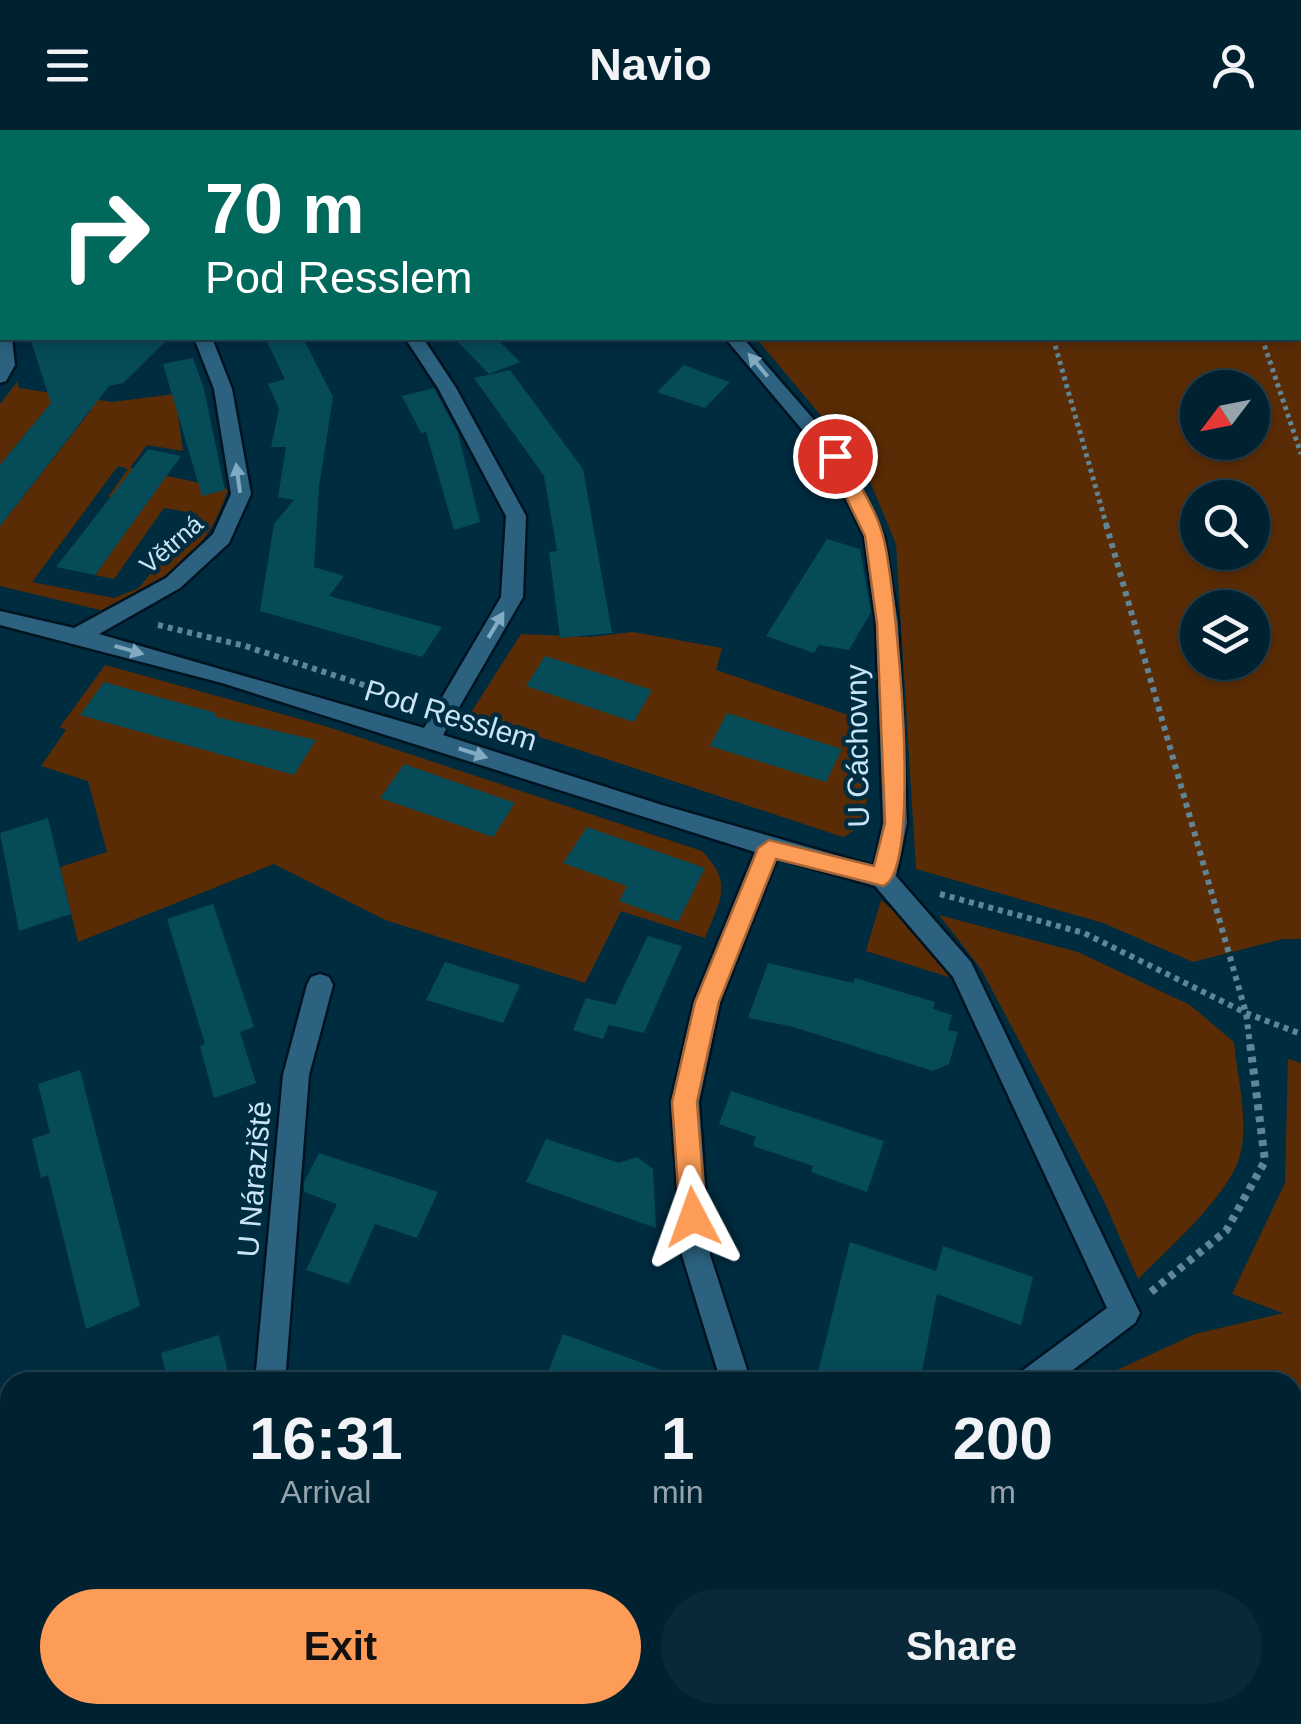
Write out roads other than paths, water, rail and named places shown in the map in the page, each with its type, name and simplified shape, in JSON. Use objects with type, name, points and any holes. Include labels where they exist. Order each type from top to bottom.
[{"type":"street","points":[[0,377],[6,365],[2,340]]},
{"type":"street","name":"Větrná","points":[[79,635],[173,583],[222,538],[241,494],[222,389],[203,340]]},
{"type":"street","points":[[415,340],[516,516],[512,597],[429,738]]},
{"type":"street","name":"U Cáchovny","points":[[736,340],[835,456],[874,536],[887,624],[896,823],[883,878]]},
{"type":"street","name":"Pod Resslem","points":[[0,618],[79,635],[429,738],[769,848],[883,878]]},
{"type":"street","points":[[733,1372],[696,1255],[685,1102],[707,1002],[769,848]]},
{"type":"street","points":[[883,878],[962,970],[1126,1312],[1046,1372]]},
{"type":"street","name":"U Náraziště","points":[[271,1372],[296,1075],[320,984]]}]
